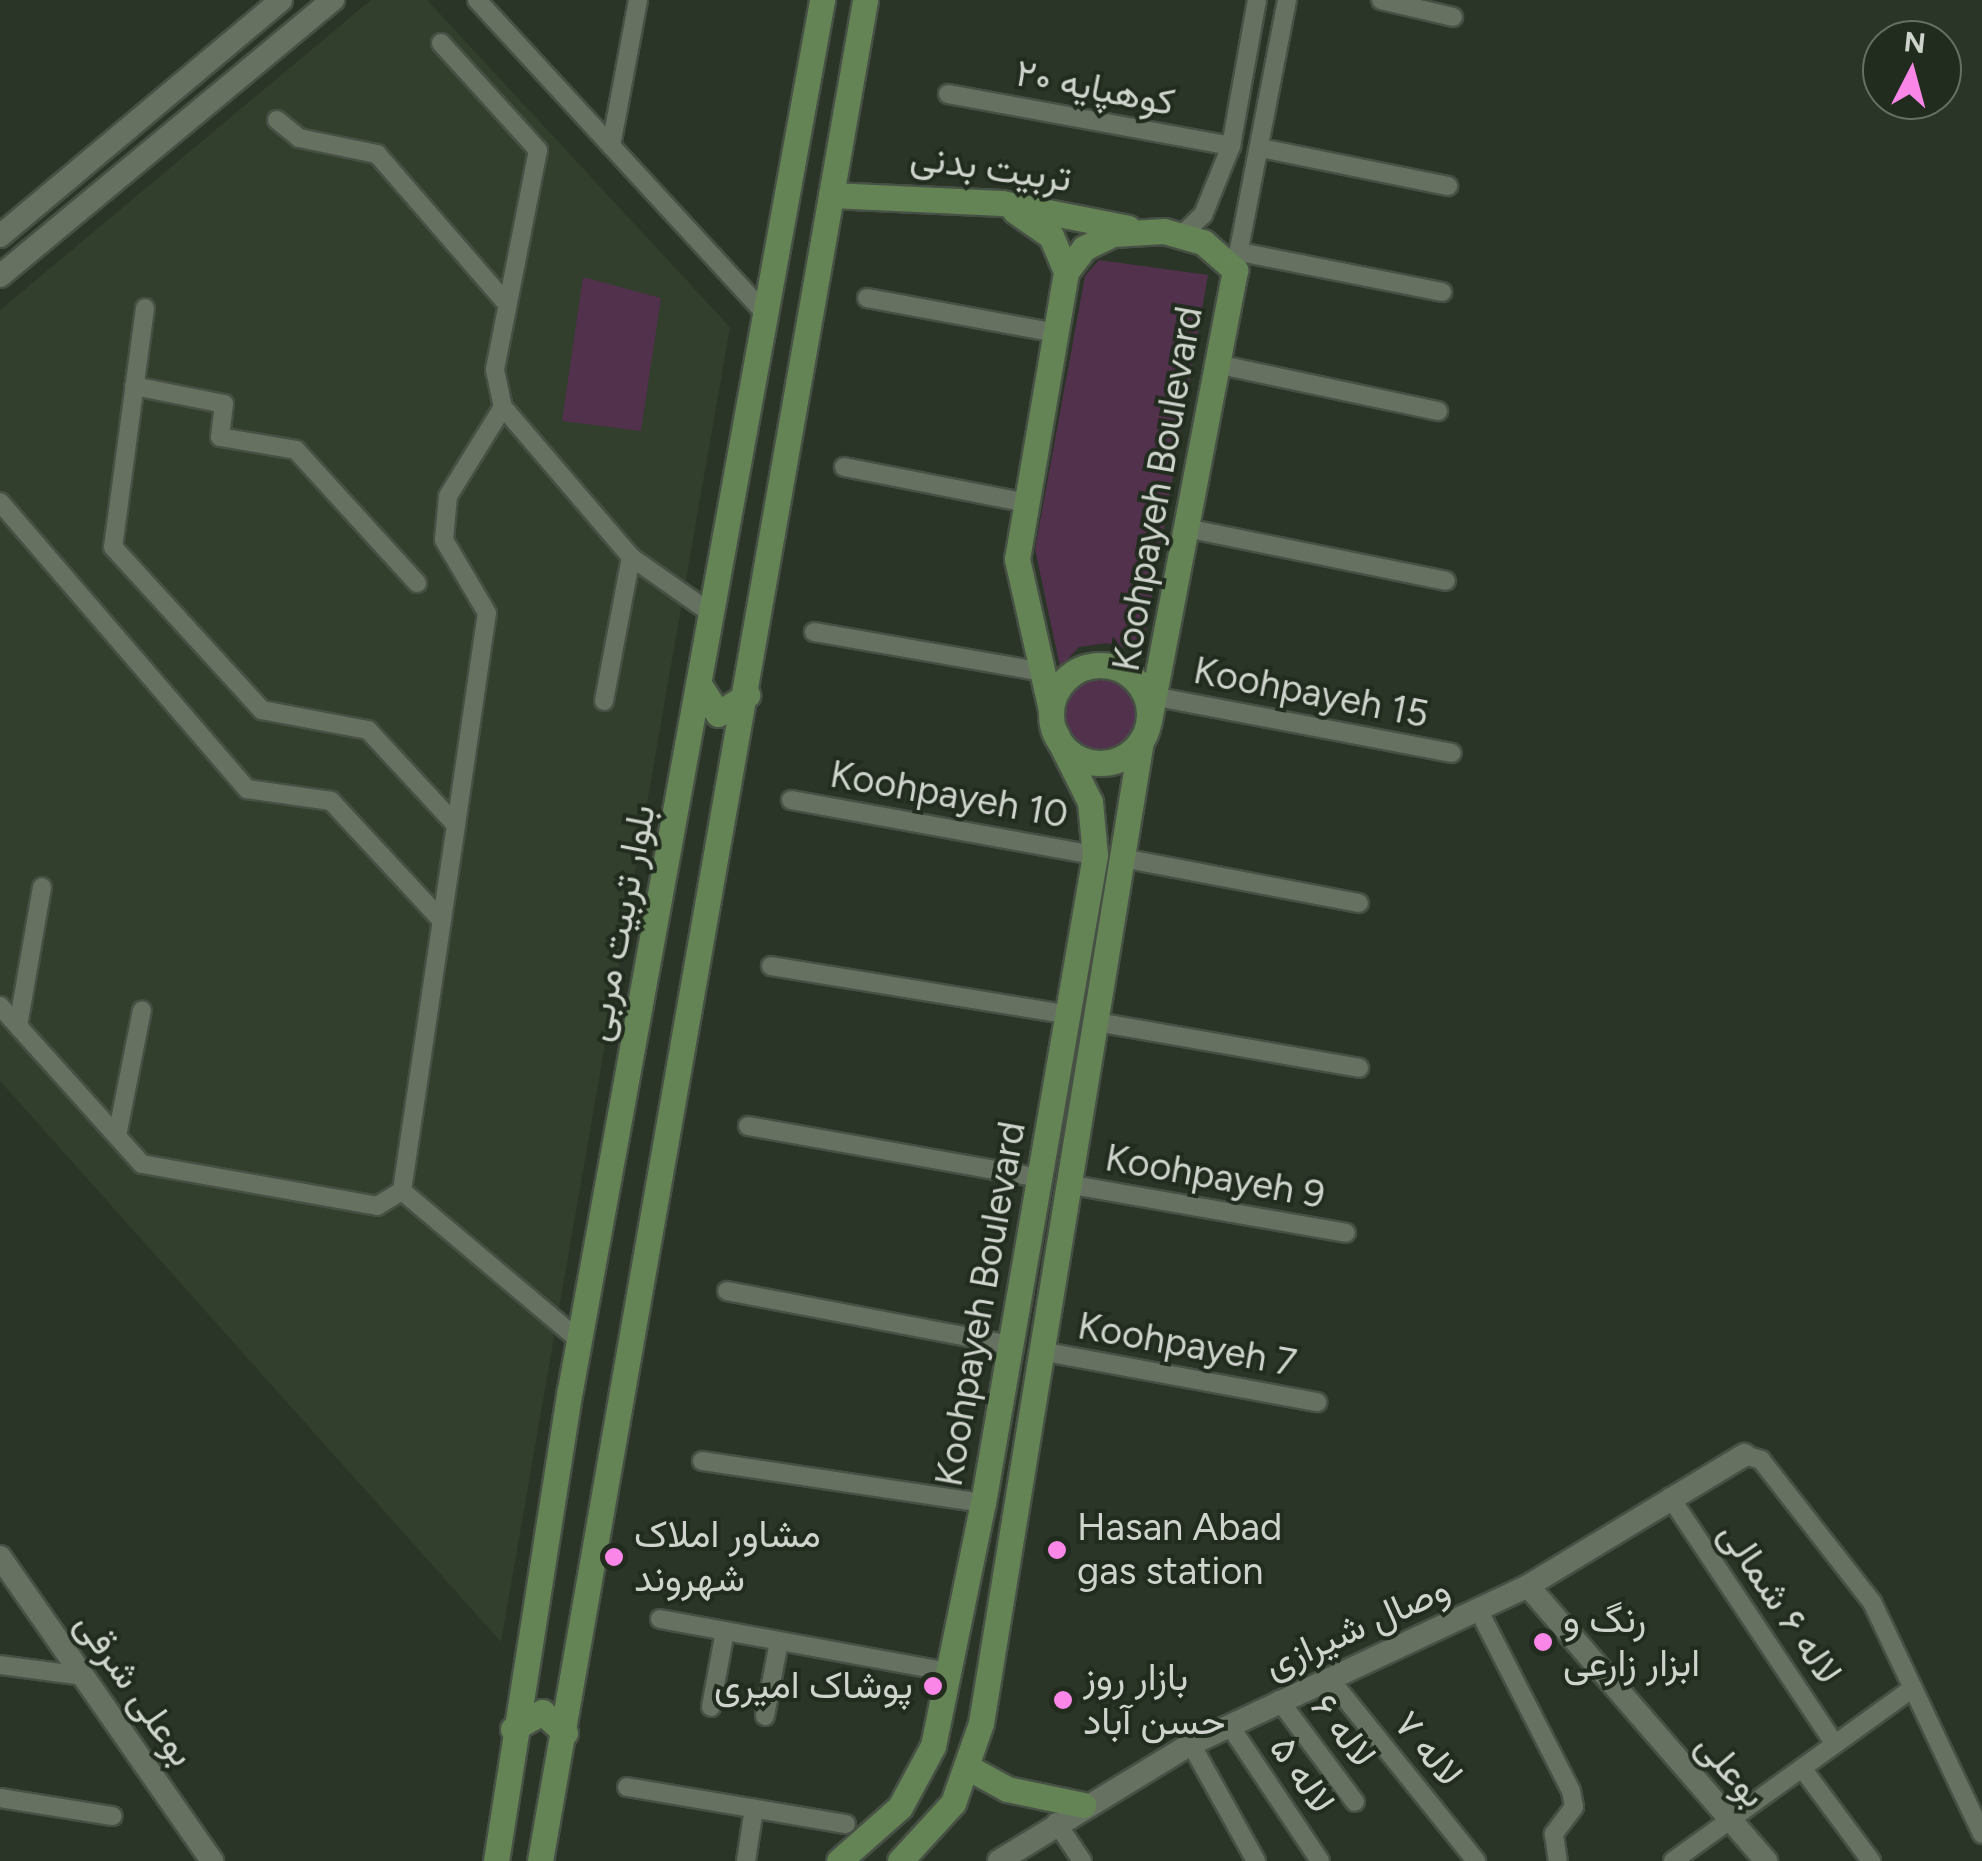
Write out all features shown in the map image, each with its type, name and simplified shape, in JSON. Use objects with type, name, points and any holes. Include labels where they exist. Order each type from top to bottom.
[{"type":"main road","name":"بلوار تربیت مربی","points":[[496,1861],[513,1729],[580,1341],[686,779],[822,0]]},
{"type":"main road","points":[[540,1861],[747,695],[865,0]]},
{"type":"main road","name":"تربیت بدنی","points":[[831,195],[1002,204],[1140,230]]},
{"type":"main road","points":[[1002,204],[1051,236],[1066,272]]},
{"type":"main road","name":"Koohpayeh Boulevard","points":[[840,1861],[918,1781],[950,1672],[1096,855],[1090,802],[1053,721],[1037,671],[1017,559],[1022,502],[1066,272],[1084,248],[1140,230],[1182,234],[1240,261],[1191,529],[1150,720],[1046,1352],[969,1768],[935,1830],[900,1861]]},
{"type":"main road","points":[[1105,665],[1143,690],[1150,720],[1118,760],[1088,761],[1053,721],[1063,682],[1105,665]]},
{"type":"main road","points":[[700,686],[718,714],[747,695]]},
{"type":"main road","points":[[686,779],[711,765],[728,792]]},
{"type":"main road","points":[[1010,1345],[1046,1352]]},
{"type":"main road","points":[[513,1729],[542,1712],[565,1732]]},
{"type":"main road","points":[[969,1768],[1007,1789],[1083,1805]]},
{"type":"street","points":[[0,236],[282,0]]},
{"type":"street","points":[[0,276],[333,0]]},
{"type":"street","points":[[477,0],[765,312]]},
{"type":"street","points":[[612,146],[638,0]]},
{"type":"street","points":[[1182,234],[1203,215],[1231,146],[1257,0]]},
{"type":"street","name":"Koohpayeh Boulevard","points":[[1240,261],[1286,0]]},
{"type":"street","points":[[1381,0],[1453,18]]},
{"type":"street","points":[[441,43],[538,150],[495,370],[503,406],[631,557],[712,614]]},
{"type":"street","name":"کوهپایه ۲۰","points":[[948,94],[1231,146]]},
{"type":"street","points":[[277,120],[299,138],[376,154],[506,303]]},
{"type":"street","points":[[1261,148],[1448,186]]},
{"type":"street","points":[[31,210],[51,234]]},
{"type":"street","points":[[1240,261],[1442,292]]},
{"type":"street","points":[[868,298],[1054,333]]},
{"type":"street","points":[[145,308],[113,547],[262,710],[368,730],[456,824]]},
{"type":"street","points":[[1220,365],[1438,411]]},
{"type":"street","points":[[134,386],[224,404],[220,437],[296,450],[417,583]]},
{"type":"street","points":[[0,1006],[142,1164],[377,1206],[402,1190],[487,613],[444,540],[448,496],[503,406]]},
{"type":"street","points":[[844,467],[1022,502]]},
{"type":"street","points":[[0,502],[247,790],[331,801],[442,921]]},
{"type":"street","points":[[1191,529],[1446,581]]},
{"type":"street","points":[[604,701],[631,557]]},
{"type":"street","points":[[814,632],[1037,671]]},
{"type":"street","name":"Koohpayeh 15","points":[[1150,720],[1452,753]]},
{"type":"street","name":"Koohpayeh 10","points":[[790,800],[1096,855]]},
{"type":"street","points":[[1128,859],[1359,903]]},
{"type":"street","points":[[18,1026],[42,886]]},
{"type":"street","points":[[770,966],[1070,1015]]},
{"type":"street","points":[[117,1136],[142,1010]]},
{"type":"street","points":[[1102,1023],[1360,1068]]},
{"type":"street","points":[[748,1126],[1041,1178]]},
{"type":"street","name":"Koohpayeh 9","points":[[1072,1185],[1346,1233]]},
{"type":"street","points":[[402,1190],[580,1341]]},
{"type":"street","points":[[727,1291],[1010,1345]]},
{"type":"street","name":"Koohpayeh 7","points":[[1046,1352],[1317,1402]]},
{"type":"street","points":[[1744,1456],[1761,1460],[1872,1602],[1910,1690],[1982,1834]]},
{"type":"street","name":"وصال شیرازی","points":[[999,1861],[1083,1805],[1191,1744],[1528,1586],[1670,1497],[1744,1456]]},
{"type":"street","points":[[702,1462],[983,1503]]},
{"type":"street","name":"لاله ۶ شمالی","points":[[1670,1497],[1835,1744]]},
{"type":"street","name":"بوعلی شرقی","points":[[0,1557],[212,1861]]},
{"type":"street","name":"بوعلی","points":[[1528,1586],[1766,1861]]},
{"type":"street","points":[[1479,1611],[1571,1791],[1574,1806],[1554,1834],[1558,1861]]},
{"type":"street","points":[[660,1619],[950,1672]]},
{"type":"street","points":[[711,1707],[725,1631]]},
{"type":"street","points":[[765,1716],[778,1641]]},
{"type":"street","points":[[0,1666],[84,1676]]},
{"type":"street","name":"لاله ۷","points":[[1329,1678],[1476,1861]]},
{"type":"street","points":[[1673,1861],[1910,1690]]},
{"type":"street","name":"لاله ۶","points":[[1279,1700],[1355,1802]]},
{"type":"street","name":"لاله ۵","points":[[1230,1726],[1320,1861]]},
{"type":"street","points":[[1191,1744],[1256,1861]]},
{"type":"street","points":[[1802,1768],[1871,1861]]},
{"type":"street","points":[[628,1788],[846,1824]]},
{"type":"street","points":[[0,1798],[113,1816]]},
{"type":"street","points":[[746,1861],[754,1808]]},
{"type":"street","points":[[1056,1822],[1082,1861]]},
{"type":"shaded area","points":[[371,0],[427,0],[730,327],[501,1642],[0,1081],[0,310]]},
{"type":"shaded area","points":[[1099,260],[1208,275],[1142,653],[1107,643],[1079,647],[1060,667],[1035,549],[1085,276]]},
{"type":"shaded area","points":[[583,277],[661,298],[641,431],[562,421]]},
{"type":"shaded area","points":[[1101,675],[1127,686],[1138,712],[1127,738],[1101,749],[1075,738],[1064,712],[1075,686]]},
{"type":"place","name":"Hasan Abad gas station","points":[[1057,1550]]},
{"type":"place","name":"مشاور املاک شهروند","points":[[614,1557]]},
{"type":"place","name":"رنگ و ابزار زارعی","points":[[1543,1642]]},
{"type":"place","name":"پوشاک امیری","points":[[933,1686]]},
{"type":"place","name":"بازار روز حسن آباد","points":[[1063,1700]]}]
